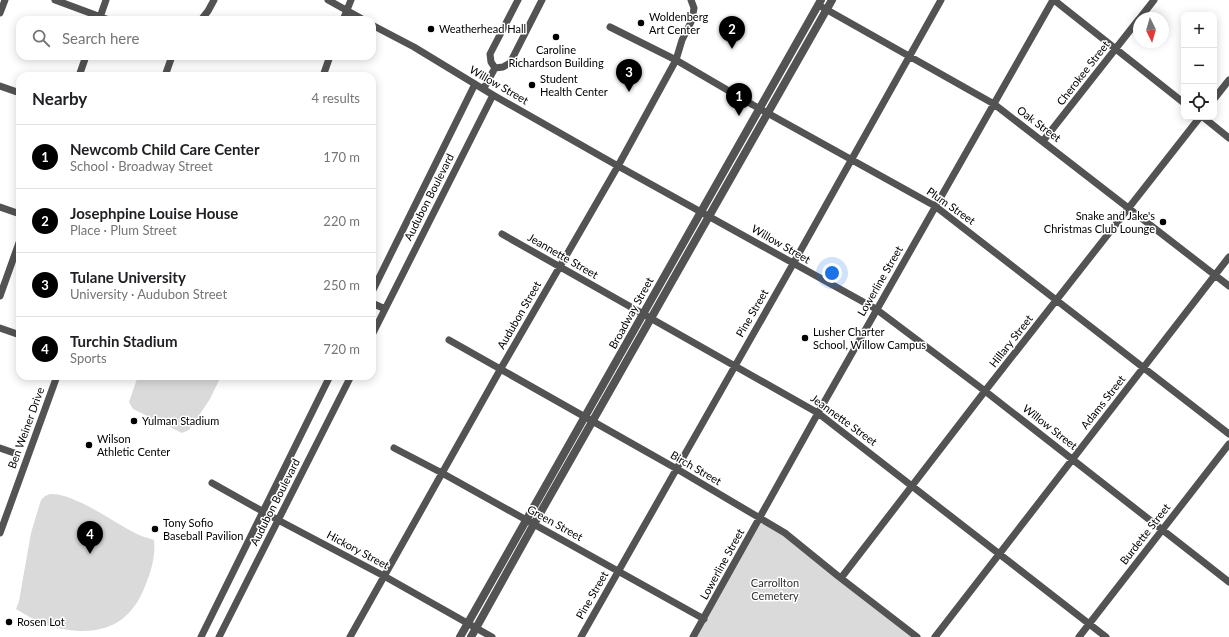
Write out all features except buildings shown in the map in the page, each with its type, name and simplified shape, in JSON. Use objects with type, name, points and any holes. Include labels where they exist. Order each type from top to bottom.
[{"type":"street","points":[[0,13],[5,0]]},
{"type":"street","points":[[55,0],[94,16]]},
{"type":"street","points":[[100,16],[106,0]]},
{"type":"street","points":[[204,16],[214,0]]},
{"type":"street","points":[[328,0],[356,16]]},
{"type":"street","points":[[345,16],[351,0]]},
{"type":"street","points":[[495,68],[491,62],[490,54],[518,0]]},
{"type":"street","points":[[495,68],[503,67],[510,63],[542,0]]},
{"type":"street","name":"Audubon Street","points":[[350,637],[500,370],[618,166],[676,60],[682,40],[692,20],[694,8],[691,0]]},
{"type":"street","name":"Broadway Street","points":[[460,637],[530,522],[588,420],[651,318],[832,0]]},
{"type":"street","name":"Pine Street","points":[[581,637],[793,264],[940,0]]},
{"type":"street","points":[[1053,0],[1181,100]]},
{"type":"street","name":"Lowerline Street","points":[[693,637],[876,310],[1053,0]]},
{"type":"street","name":"Cherokee Street","points":[[1144,12],[1154,0]]},
{"type":"street","name":"Broadway Street","points":[[588,420],[643,314],[820,2]]},
{"type":"street","name":"Oak Street","points":[[820,2],[826,9],[994,104],[1229,286]]},
{"type":"street","name":"Cherokee Street","points":[[1043,141],[1133,26]]},
{"type":"street","name":"Willow Street","points":[[376,27],[414,47],[484,88],[493,95],[618,166],[709,215],[876,310],[986,391],[1229,582]]},
{"type":"street","name":"Plum Street","points":[[610,27],[676,60],[767,113],[935,206],[1229,434]]},
{"type":"street","points":[[80,72],[85,60]]},
{"type":"street","points":[[166,72],[171,60]]},
{"type":"street","points":[[324,72],[329,60]]},
{"type":"street","points":[[484,88],[495,68]]},
{"type":"street","points":[[1217,95],[1229,80]]},
{"type":"street","name":"Audubon Boulevard","points":[[376,284],[476,84]]},
{"type":"street","points":[[0,86],[16,92]]},
{"type":"street","name":"Audubon Boulevard","points":[[376,327],[493,95]]},
{"type":"street","name":"Hillary Street","points":[[841,578],[1199,120]]},
{"type":"street","points":[[1205,120],[1229,138]]},
{"type":"street","points":[[0,206],[16,212]]},
{"type":"street","name":"Jeannette Street","points":[[502,234],[818,413],[1106,637]]},
{"type":"street","points":[[0,296],[16,251]]},
{"type":"street","name":"Adams Street","points":[[936,637],[1229,257]]},
{"type":"street","points":[[376,304],[385,309]]},
{"type":"street","points":[[0,328],[16,334]]},
{"type":"street","name":"Birch Street","points":[[449,340],[677,469],[785,533],[917,637]]},
{"type":"street","name":"Ben Weiner Drive","points":[[0,533],[56,380]]},
{"type":"street","name":"Audubon Boulevard","points":[[201,637],[328,380]]},
{"type":"street","name":"Audubon Boulevard","points":[[219,637],[349,380]]},
{"type":"street","name":"Burdette Street","points":[[1079,637],[1229,444]]},
{"type":"street","points":[[0,448],[17,454]]},
{"type":"street","name":"Green Street","points":[[394,448],[442,473],[704,619]]},
{"type":"street","name":"Hickory Street","points":[[212,483],[384,576],[492,637]]},
{"type":"street","name":"Broadway Street","points":[[471,637],[530,522]]},
{"type":"green space","points":[[137,380],[219,380],[210,399],[189,430],[182,433],[133,409],[129,402]]},
{"type":"green space","points":[[50,494],[71,498],[137,534],[154,540],[152,566],[143,591],[135,606],[125,617],[114,624],[101,629],[73,631],[43,624],[16,609],[19,601],[31,533],[41,500]]},
{"type":"green space","name":"Carrollton Cemetery","points":[[760,518],[917,637],[692,637]]},
{"type":"place","name":"Woldenberg Art Center","points":[[641,23]]},
{"type":"place","name":"Weatherhead Hall","points":[[431,29]]},
{"type":"place","name":"Caroline Richardson Building","points":[[556,37]]},
{"type":"place","name":"Josephpine Louise House","points":[[732,49]]},
{"type":"place","name":"Student Health Center","points":[[532,85]]},
{"type":"place","name":"Tulane University","points":[[629,92]]},
{"type":"place","name":"Newcomb Child Care Center","points":[[739,116]]},
{"type":"place","name":"Snake and Jake's Christmas Club Lounge","points":[[1163,222]]},
{"type":"place","name":"Lusher Charter School, Willow Campus","points":[[805,338]]},
{"type":"place","name":"Yulman Stadium","points":[[134,421]]},
{"type":"place","name":"Wilson Athletic Center","points":[[89,445]]},
{"type":"place","name":"Tony Sofio Baseball Pavilion","points":[[155,529]]},
{"type":"place","name":"Turchin Stadium","points":[[90,554]]},
{"type":"place","name":"Rosen Lot","points":[[9,622]]}]
